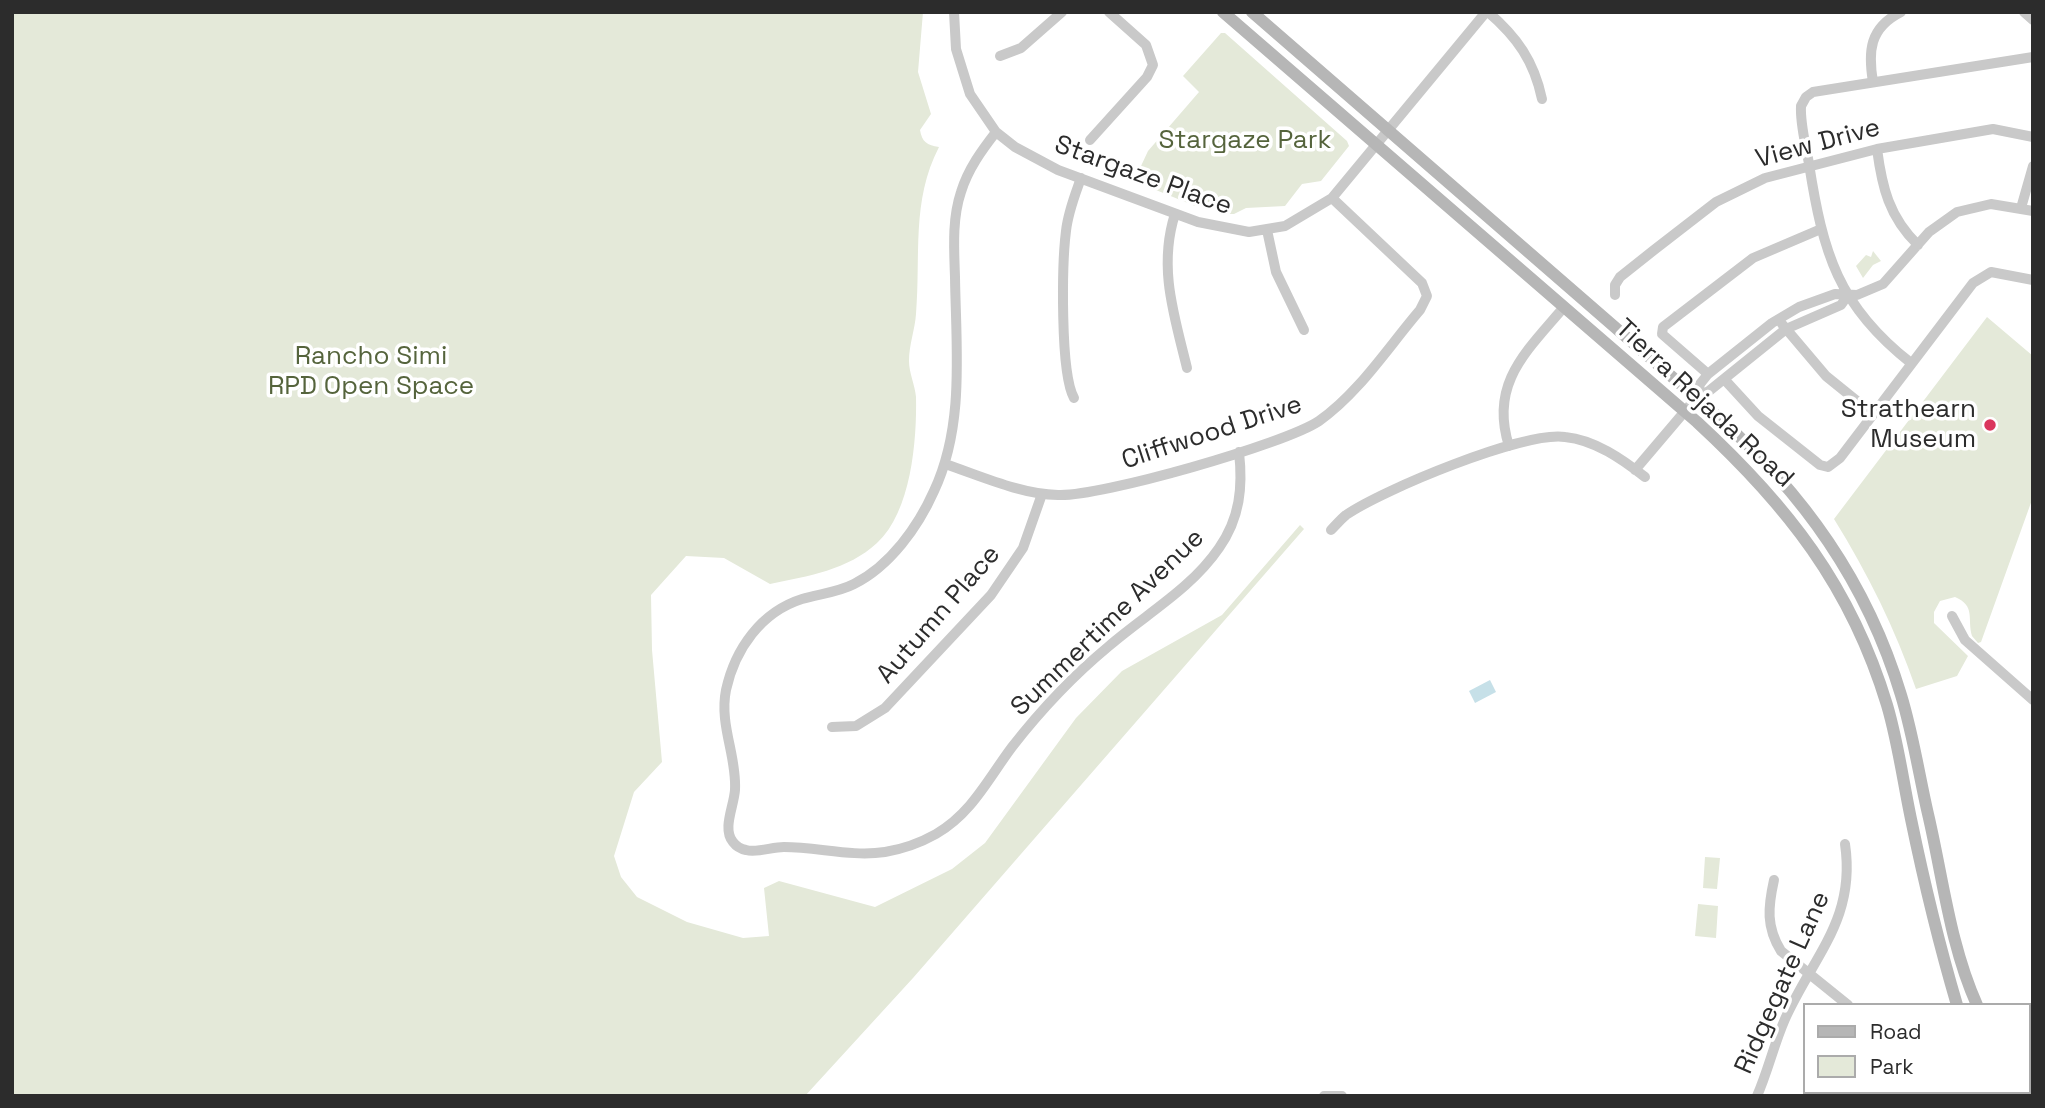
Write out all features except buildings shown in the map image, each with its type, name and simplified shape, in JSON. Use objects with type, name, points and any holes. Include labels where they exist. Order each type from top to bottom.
[{"type":"main road","name":"Tierra Rejada Road","points":[[1223,12],[1685,411],[1780,504],[1816,554],[1845,604],[1887,704],[1933,919],[1956,1003]]},
{"type":"main road","name":"Tierra Rejada Road","points":[[1252,12],[1697,397],[1756,451],[1807,508],[1842,559],[1881,638],[1902,698],[1943,890],[1959,952],[1976,1003]]},
{"type":"street","name":"Stargaze Place","points":[[954,12],[956,49],[970,94],[996,132],[1036,160],[1215,228],[1267,230],[1302,219],[1332,198],[1487,12]]},
{"type":"street","points":[[1000,57],[1021,48],[1062,12]]},
{"type":"street","points":[[1090,140],[1151,71],[1152,58],[1146,44],[1109,12]]},
{"type":"street","points":[[1487,12],[1527,54],[1542,99]]},
{"type":"street","points":[[1873,82],[1868,53],[1871,42],[1894,16],[1901,12]]},
{"type":"street","points":[[2024,12],[2033,20]]},
{"type":"street","points":[[1911,363],[1871,330],[1848,295],[1828,254],[1809,164],[1801,106],[1813,92],[2033,57]]},
{"type":"street","name":"View Drive","points":[[1615,295],[1615,285],[1620,277],[1716,202],[1765,178],[1809,164],[1877,149],[1993,129],[2033,137]]},
{"type":"street","points":[[945,464],[956,403],[956,212],[969,173],[996,132]]},
{"type":"street","points":[[1877,149],[1888,204],[1895,218],[1917,245]]},
{"type":"street","points":[[2021,208],[2033,166]]},
{"type":"street","points":[[1074,398],[1065,373],[1065,243],[1069,213],[1081,178]]},
{"type":"street","name":"Cliffwood Drive","points":[[945,464],[1042,494],[1091,492],[1239,452],[1289,435],[1319,421],[1347,395],[1426,303],[1426,289],[1422,283],[1332,198]]},
{"type":"street","points":[[1697,397],[1700,384],[1708,374],[1778,318],[1835,294],[1848,295],[1883,284],[1896,274],[1929,232],[1957,212],[1991,204],[2033,211]]},
{"type":"street","points":[[1175,214],[1167,244],[1166,276],[1187,368]]},
{"type":"street","points":[[1708,374],[1661,334],[1663,327],[1753,258],[1821,229]]},
{"type":"street","points":[[1267,230],[1276,272],[1304,330]]},
{"type":"street","points":[[1724,379],[1769,425],[1820,465],[1828,467],[1840,458],[1981,276],[2002,272],[2033,280]]},
{"type":"street","points":[[1635,470],[1697,397],[1786,329],[1841,304],[1848,295]]},
{"type":"street","points":[[1509,446],[1502,404],[1510,377],[1520,359],[1564,307]]},
{"type":"street","points":[[1778,318],[1826,376],[1873,414]]},
{"type":"street","points":[[1331,530],[1345,515],[1398,489],[1509,446],[1548,436],[1577,439],[1605,450],[1645,477]]},
{"type":"street","name":"Summertime Avenue","points":[[945,464],[920,518],[880,566],[850,587],[798,600],[774,611],[751,634],[732,671],[725,700],[726,733],[735,783],[728,822],[729,837],[741,849],[752,852],[788,847],[854,853],[880,852],[917,843],[946,828],[968,809],[1023,733],[1091,662],[1185,586],[1217,551],[1230,531],[1239,505],[1242,478],[1239,452]]},
{"type":"street","name":"Autumn Place","points":[[832,727],[856,726],[885,708],[991,595],[1023,548],[1042,494]]},
{"type":"street","points":[[1952,616],[1965,640],[2033,700]]},
{"type":"street","name":"Ridgegate Lane","points":[[1757,1096],[1784,1021],[1837,923],[1846,899],[1849,871],[1846,844]]},
{"type":"street","points":[[1774,880],[1768,909],[1774,939],[1781,951],[1845,1003]]},
{"type":"street","points":[[1324,1096],[1340,1095]]},
{"type":"green space","name":"Rancho Simi RPD Open Space","points":[[12,12],[923,12],[918,72],[931,114],[920,130],[926,142],[939,147],[930,167],[921,208],[916,314],[909,361],[916,397],[915,434],[910,475],[898,513],[888,530],[866,552],[827,571],[770,584],[724,558],[686,556],[651,595],[652,650],[662,762],[634,792],[614,856],[621,877],[637,897],[687,922],[743,938],[769,936],[764,888],[779,881],[875,907],[952,869],[985,843],[1076,718],[1122,671],[1222,615],[1300,525],[1304,529],[913,978],[805,1096],[12,1096]]},
{"type":"green space","name":"Stargaze Park","points":[[1221,33],[1225,33],[1347,141],[1349,146],[1321,181],[1302,184],[1285,206],[1246,208],[1234,214],[1222,214],[1211,206],[1195,206],[1134,181],[1148,151],[1199,92],[1183,76]]},
{"type":"green space","points":[[1873,251],[1881,261],[1873,265],[1863,278],[1856,266],[1866,255],[1871,257]]},
{"type":"green space","points":[[1987,317],[2033,356],[2033,497],[1981,642],[1978,643],[1972,636],[1966,604],[1955,597],[1940,601],[1934,612],[1934,623],[1968,656],[1957,676],[1916,689],[1880,602],[1834,519]]},
{"type":"green space","points":[[1705,857],[1720,858],[1717,889],[1703,888]]},
{"type":"green space","points":[[1698,904],[1718,906],[1716,938],[1695,936]]},
{"type":"water","points":[[1490,680],[1496,692],[1475,703],[1469,691]]},
{"type":"place","name":"Strathearn Museum","points":[[1990,425]]}]
